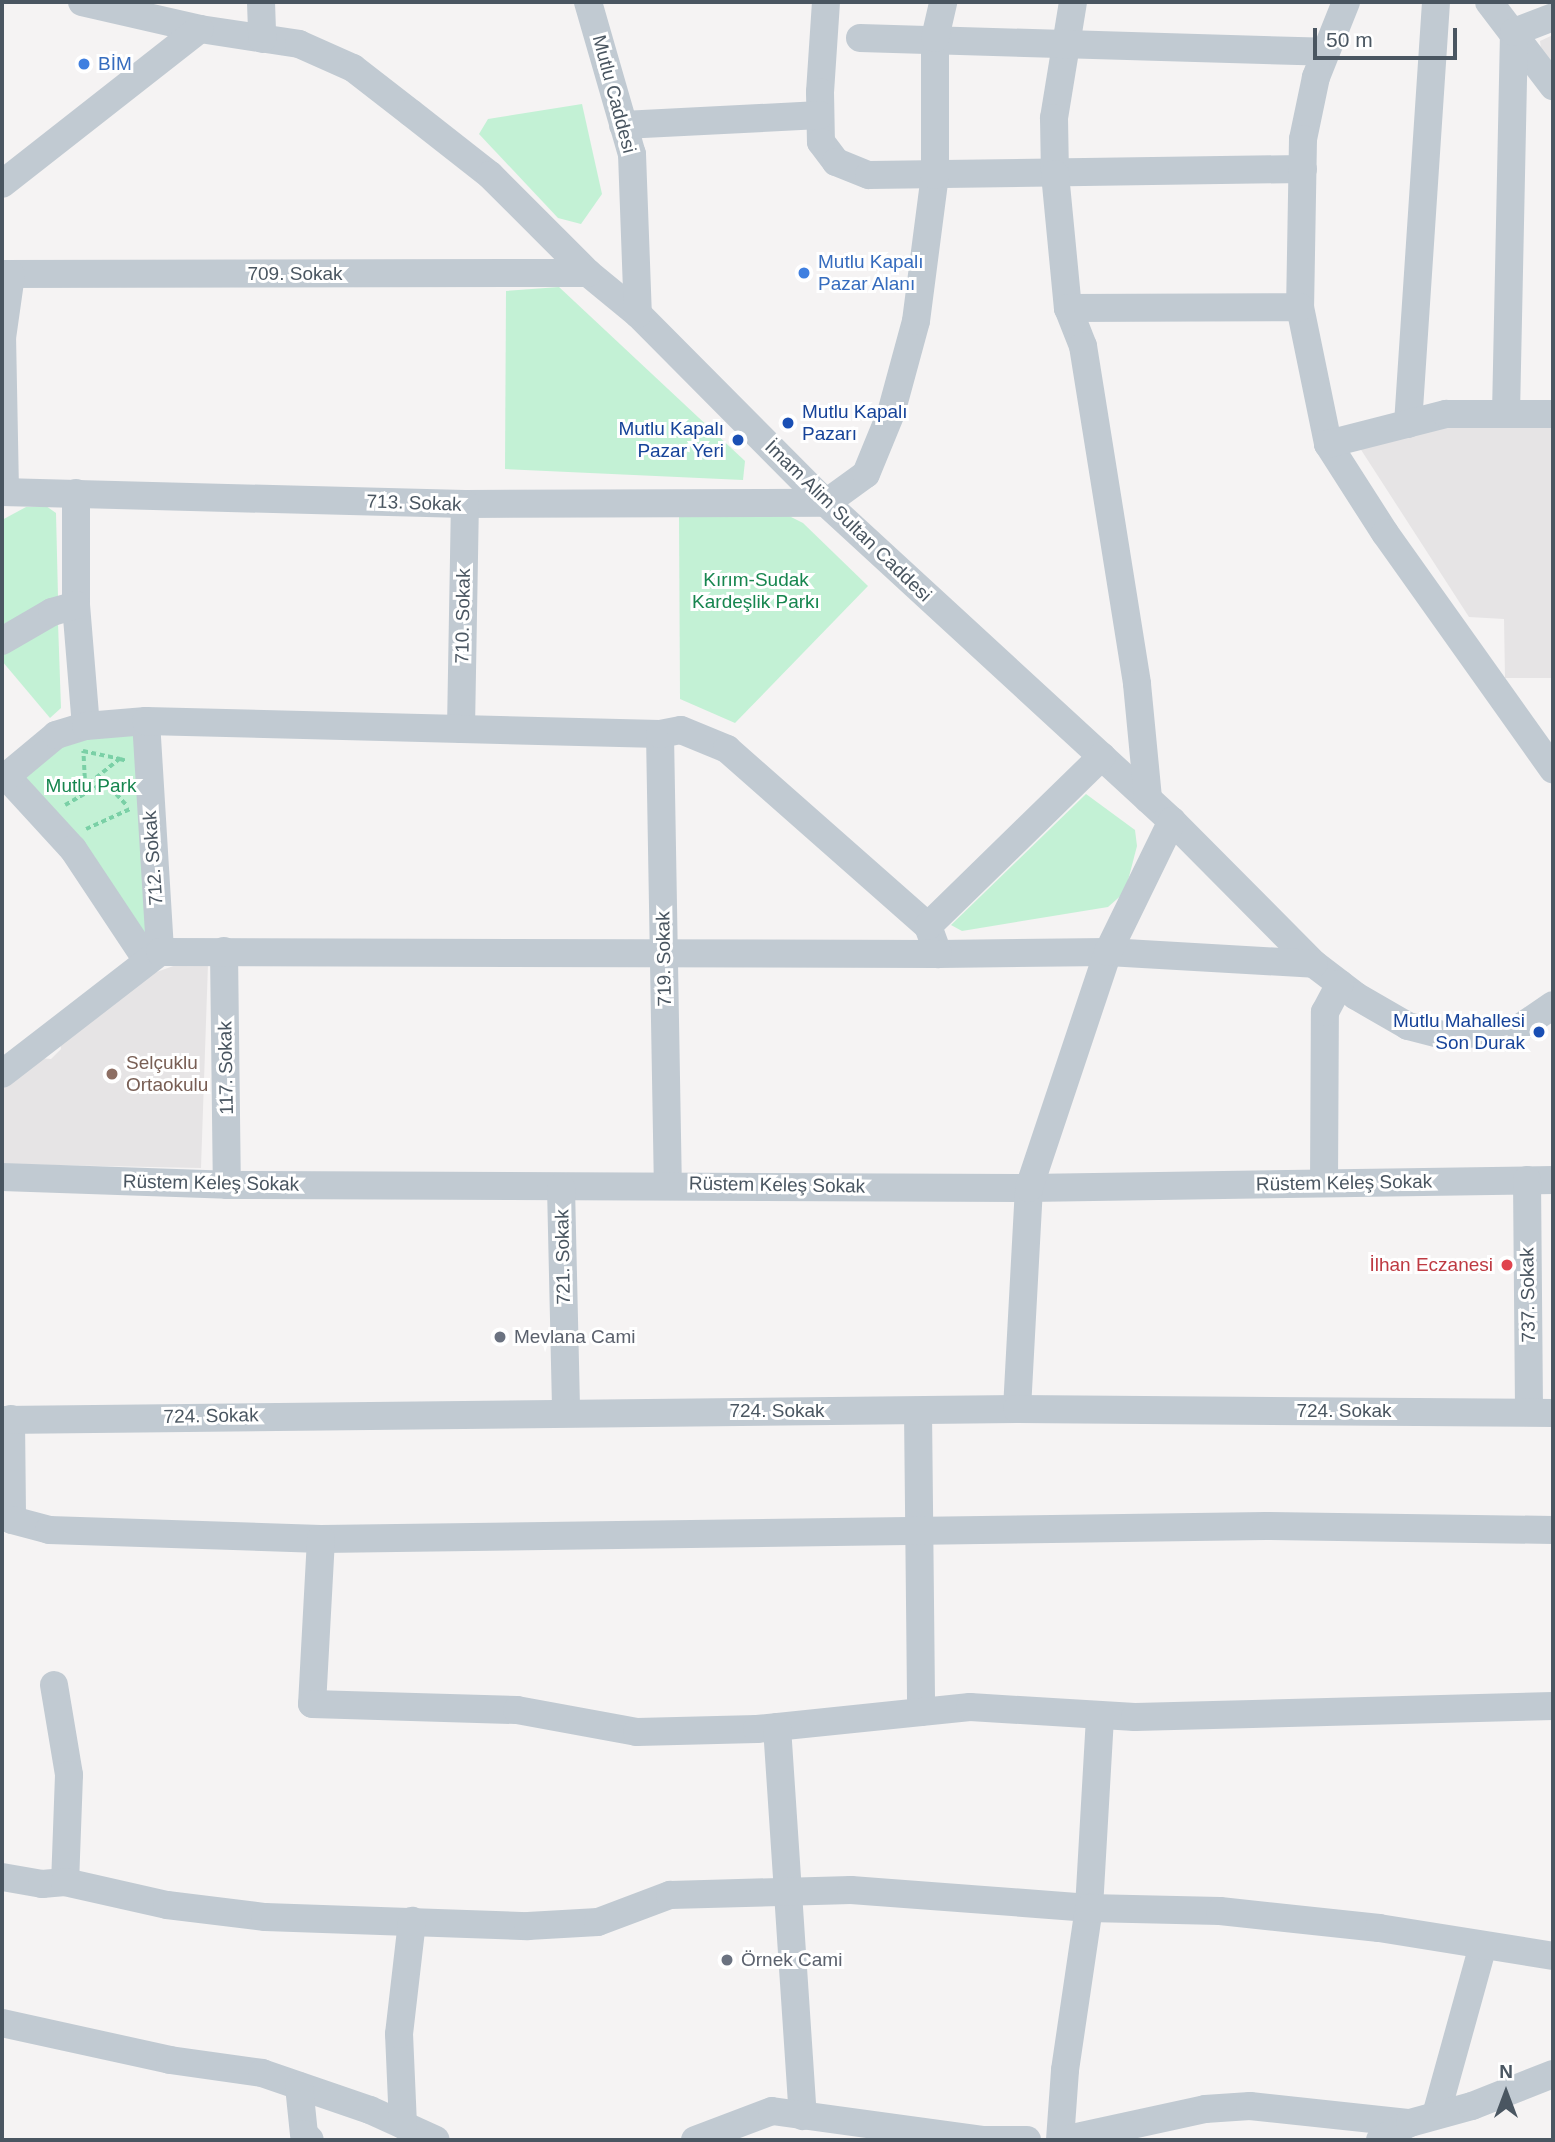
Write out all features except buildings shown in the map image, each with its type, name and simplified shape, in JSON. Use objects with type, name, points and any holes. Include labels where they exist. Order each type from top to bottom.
[{"type":"street","name":"İmam Alim Sultan Caddesi","points":[[82,2],[200,29],[299,44],[353,68],[490,175],[588,273],[638,314],[826,503],[1172,821],[1314,964],[1340,984],[1408,1026],[1447,1036],[1518,1029],[1553,1005]]},
{"type":"street","points":[[261,2],[262,39]]},
{"type":"street","name":"Mutlu Caddesi","points":[[588,2],[632,153],[638,314]]},
{"type":"street","points":[[827,2],[820,116],[821,142],[836,162],[869,175],[1303,169]]},
{"type":"street","points":[[826,503],[866,474],[891,413],[916,321],[935,176],[935,38],[943,2]]},
{"type":"street","points":[[1073,2],[1054,118],[1055,174],[1068,308],[1083,346],[1137,684],[1148,799]]},
{"type":"street","points":[[1346,2],[1326,52],[1303,139],[1300,307],[1328,444],[1385,533],[1553,769]]},
{"type":"street","points":[[1408,424],[1436,2]]},
{"type":"street","points":[[1489,2],[1553,86]]},
{"type":"street","points":[[1514,32],[1553,17]]},
{"type":"street","points":[[2,184],[200,29]]},
{"type":"street","points":[[1506,414],[1514,32]]},
{"type":"street","points":[[860,38],[935,38],[1066,45],[1326,52]]},
{"type":"street","points":[[623,125],[820,116]]},
{"type":"street","name":"709. Sokak","points":[[6,274],[588,273]]},
{"type":"street","points":[[3,491],[2,339],[6,274]]},
{"type":"street","points":[[1068,308],[1300,307]]},
{"type":"street","points":[[1328,444],[1446,414],[1553,414]]},
{"type":"street","name":"713. Sokak","points":[[3,491],[465,504],[826,503]]},
{"type":"street","points":[[76,493],[76,605],[86,726]]},
{"type":"street","name":"710. Sokak","points":[[461,729],[465,504]]},
{"type":"street","points":[[2,641],[52,611],[76,605]]},
{"type":"street","points":[[4,778],[56,735],[86,726],[146,721],[660,734],[681,730],[727,749],[928,926],[938,954]]},
{"type":"street","name":"712. Sokak","points":[[146,721],[149,768],[141,809],[153,956]]},
{"type":"street","name":"719. Sokak","points":[[660,734],[668,1184]]},
{"type":"street","points":[[928,926],[1102,756]]},
{"type":"street","name":"712. Sokak","points":[[4,778],[73,849],[153,956]]},
{"type":"street","points":[[1017,1409],[1029,1188],[1108,952],[1172,821]]},
{"type":"street","points":[[2,1074],[153,956],[225,951],[663,956],[1108,952],[1314,964]]},
{"type":"street","name":"117. Sokak","points":[[225,951],[227,1185]]},
{"type":"street","points":[[1324,1183],[1325,1012],[1340,984]]},
{"type":"street","name":"Rüstem Keleş Sokak","points":[[2,1177],[227,1185],[561,1187],[668,1184],[1029,1188],[1540,1180]]},
{"type":"street","name":"737. Sokak","points":[[1540,1180],[1541,1412]]},
{"type":"street","name":"721. Sokak","points":[[561,1187],[566,1412]]},
{"type":"street","name":"724. Sokak","points":[[7,1419],[1017,1409],[1541,1412]]},
{"type":"street","points":[[918,1411],[921,1712]]},
{"type":"street","points":[[7,1419],[12,1520],[49,1530],[321,1539],[1266,1526],[1553,1530]]},
{"type":"street","points":[[321,1539],[312,1704],[517,1710],[637,1732],[777,1727],[970,1707],[1100,1715],[1553,1706]]},
{"type":"street","points":[[54,1685],[69,1775],[65,1882]]},
{"type":"street","points":[[1100,1715],[1089,1908],[1061,2140],[1205,2109],[1250,2106],[1423,2119]]},
{"type":"street","points":[[777,1727],[803,2116]]},
{"type":"street","points":[[2,1877],[42,1885],[65,1882],[167,1905],[265,1917],[528,1926],[598,1922],[670,1895],[851,1890],[1089,1908],[1220,1911],[1379,1928],[1553,1956]]},
{"type":"street","points":[[402,2125],[399,2034],[412,1921]]},
{"type":"street","points":[[1423,2119],[1483,1946]]},
{"type":"street","points":[[2,2023],[170,2060],[262,2073],[436,2140]]},
{"type":"street","points":[[1380,2140],[1423,2119],[1553,2074]]},
{"type":"street","points":[[299,2086],[304,2134],[310,2140]]},
{"type":"street","points":[[695,2140],[772,2111],[984,2140],[1027,2140]]},
{"type":"path","points":[[120,759],[85,787],[83,751],[120,759],[149,768]]},
{"type":"path","points":[[70,813],[64,804],[105,782],[141,809]]},
{"type":"path","points":[[76,822],[81,831],[141,809]]},
{"type":"shaded area","points":[[1553,35],[1553,72],[1542,58],[1540,41]]},
{"type":"shaded area","points":[[1553,425],[1553,678],[1505,678],[1504,619],[1469,617],[1356,442],[1448,426]]},
{"type":"shaded area","name":"Selçuklu Ortaokulu","points":[[185,962],[208,964],[201,1168],[2,1164],[2,1089],[40,1058],[51,1059],[61,1049],[60,1041],[145,976]]},
{"type":"green space","points":[[582,104],[602,194],[581,224],[558,218],[479,134],[488,119]]},
{"type":"green space","points":[[559,287],[745,461],[743,480],[505,469],[506,291]]},
{"type":"green space","points":[[46,506],[56,513],[58,597],[2,625],[2,520],[26,507]]},
{"type":"green space","name":"Kırım-Sudak Kardeşlik Parkı","points":[[785,514],[803,523],[868,586],[735,723],[680,699],[679,516]]},
{"type":"green space","points":[[58,623],[61,708],[50,718],[2,661],[2,654]]},
{"type":"green space","name":"Mutlu Park","points":[[135,735],[147,931],[136,936],[23,776],[62,746],[91,737]]},
{"type":"green space","points":[[1086,794],[1135,830],[1137,846],[1125,892],[1108,907],[962,931],[951,925]]},
{"type":"place","name":"BİM","points":[[84,64]]},
{"type":"place","name":"Mutlu Kapalı Pazar Alanı","points":[[804,273]]},
{"type":"place","name":"Mutlu Kapalı Pazarı","points":[[788,423]]},
{"type":"place","name":"Mutlu Kapalı Pazar Yeri","points":[[738,440]]},
{"type":"place","name":"Mutlu Mahallesi Son Durak","points":[[1539,1032]]},
{"type":"place","name":"Selçuklu Ortaokulu","points":[[112,1074]]},
{"type":"place","name":"İlhan Eczanesi","points":[[1507,1265]]},
{"type":"place","name":"Mevlana Cami","points":[[500,1337]]},
{"type":"place","name":"Örnek Cami","points":[[727,1960]]}]
